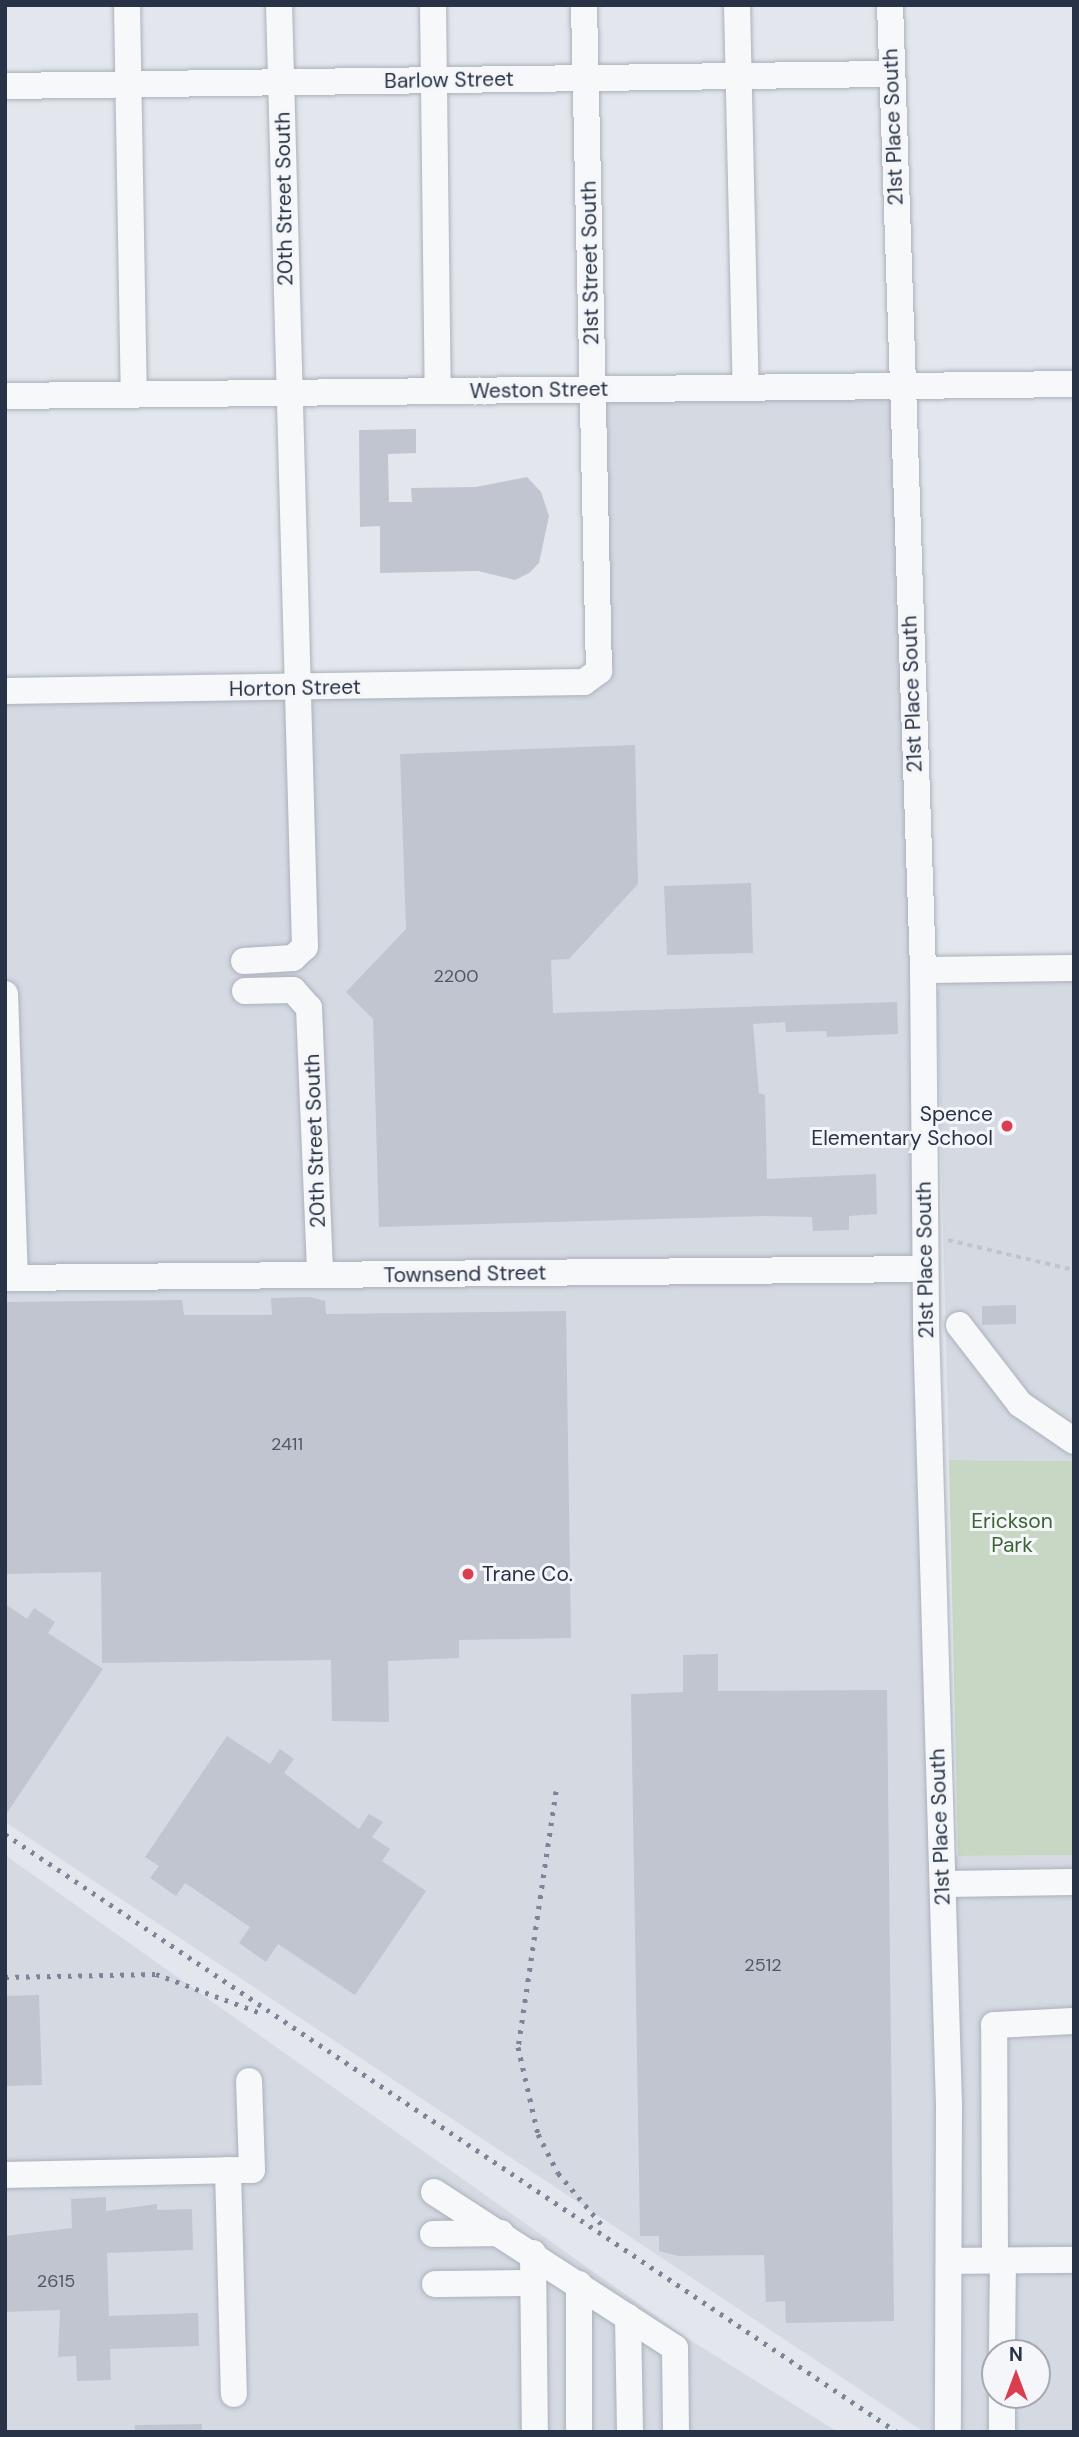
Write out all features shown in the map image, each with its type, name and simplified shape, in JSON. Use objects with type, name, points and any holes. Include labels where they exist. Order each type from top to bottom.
[{"type":"street","points":[[127,5],[134,395]]},
{"type":"street","name":"20th Street South","points":[[279,5],[298,688]]},
{"type":"street","points":[[433,5],[438,391]]},
{"type":"street","name":"21st Street South","points":[[584,5],[599,670],[584,682]]},
{"type":"street","points":[[737,5],[746,387]]},
{"type":"street","name":"21st Place South","points":[[890,5],[900,386],[923,971],[925,1269],[951,2261],[948,2432]]},
{"type":"street","name":"Barlow Street","points":[[5,86],[892,74]]},
{"type":"street","name":"Weston Street","points":[[5,396],[1074,384]]},
{"type":"street","name":"Horton Street","points":[[5,691],[584,682]]},
{"type":"street","points":[[244,961],[292,958],[305,947],[298,688]]},
{"type":"street","points":[[923,971],[1074,968]]},
{"type":"street","name":"20th Street South","points":[[244,991],[293,990],[309,1007],[320,1275]]},
{"type":"street","points":[[5,994],[10,1278]]},
{"type":"street","name":"Townsend Street","points":[[10,1278],[925,1269]]},
{"type":"street","points":[[959,1325],[1020,1404],[1074,1441]]},
{"type":"street","points":[[943,1884],[1074,1882]]},
{"type":"street","points":[[1002,2339],[994,2025],[1074,2021]]},
{"type":"street","points":[[5,2175],[252,2170],[249,2081]]},
{"type":"street","points":[[228,2171],[234,2394]]},
{"type":"street","points":[[434,2192],[533,2253],[675,2348],[676,2432]]},
{"type":"street","points":[[433,2234],[501,2234]]},
{"type":"street","points":[[533,2253],[535,2432]]},
{"type":"street","points":[[951,2261],[1074,2260]]},
{"type":"street","points":[[435,2284],[533,2283]]},
{"type":"street","points":[[579,2284],[579,2432]]},
{"type":"street","points":[[628,2316],[630,2432]]},
{"type":"street","points":[[1002,2409],[1002,2432]]},
{"type":"path","points":[[925,1240],[1074,1270]]},
{"type":"shaded area","name":"Trane Co.","points":[[900,386],[936,1856],[1074,1855],[1074,2432],[924,2432],[5,1822],[5,691],[599,670],[593,389]]},
{"type":"shaded area","name":"Spence Elementary School","points":[[1074,979],[1074,1461],[949,1460],[937,992],[942,981]]},
{"type":"shaded area","points":[[5,1855],[690,2340],[838,2432],[5,2432]]},
{"type":"green space","name":"Erickson Park","points":[[949,1460],[1074,1461],[1074,1855],[958,1856]]},
{"type":"building","points":[[416,429],[416,453],[388,454],[389,502],[412,502],[411,488],[476,487],[527,477],[541,492],[549,516],[539,563],[529,573],[515,580],[478,571],[380,573],[380,526],[360,527],[359,430]]},
{"type":"building","points":[[635,745],[638,884],[569,959],[551,960],[553,1013],[897,1002],[898,1034],[827,1037],[826,1031],[786,1032],[785,1022],[753,1024],[759,1093],[765,1095],[767,1179],[876,1174],[877,1214],[849,1216],[849,1230],[813,1231],[812,1217],[765,1216],[379,1227],[373,1019],[346,992],[406,929],[400,754]]},
{"type":"building","points":[[751,883],[753,953],[667,955],[664,886]]},
{"type":"building","points":[[310,1297],[325,1301],[326,1314],[566,1311],[571,1638],[459,1640],[459,1658],[388,1661],[389,1722],[332,1721],[331,1660],[102,1663],[101,1572],[5,1574],[5,1302],[182,1300],[184,1315],[272,1315],[271,1298]]},
{"type":"building","points":[[1016,1305],[1016,1324],[982,1325],[982,1306]]},
{"type":"building","points":[[5,1604],[27,1619],[34,1608],[55,1622],[48,1633],[103,1669],[5,1816]]},
{"type":"building","points":[[718,1654],[718,1691],[887,1690],[894,2321],[786,2323],[785,2301],[766,2302],[764,2255],[678,2256],[659,2251],[659,2236],[640,2236],[631,1694],[683,1692],[683,1655]]},
{"type":"building","points":[[227,1736],[270,1764],[280,1749],[294,1759],[284,1773],[359,1829],[369,1814],[383,1822],[372,1837],[390,1849],[382,1861],[426,1891],[355,1995],[278,1944],[266,1962],[239,1943],[250,1927],[185,1883],[176,1896],[150,1878],[159,1866],[145,1857]]},
{"type":"building","points":[[39,1995],[42,2085],[5,2086],[5,1996]]},
{"type":"building","points":[[106,2197],[106,2211],[157,2204],[157,2210],[192,2209],[193,2250],[107,2253],[109,2316],[198,2313],[199,2346],[110,2349],[111,2380],[77,2381],[76,2356],[58,2357],[60,2310],[5,2312],[5,2236],[72,2228],[71,2199]]},
{"type":"building","points":[[202,2424],[202,2432],[135,2432],[135,2425]]},
{"type":"railway","points":[[556,1791],[518,2047],[538,2134],[558,2173],[602,2225]]},
{"type":"railway","points":[[5,1834],[897,2432]]},
{"type":"railway","points":[[5,1977],[156,1974],[261,2013]]},
{"type":"place","name":"Spence Elementary School","points":[[1007,1126]]},
{"type":"place","name":"Trane Co.","points":[[468,1574]]}]
